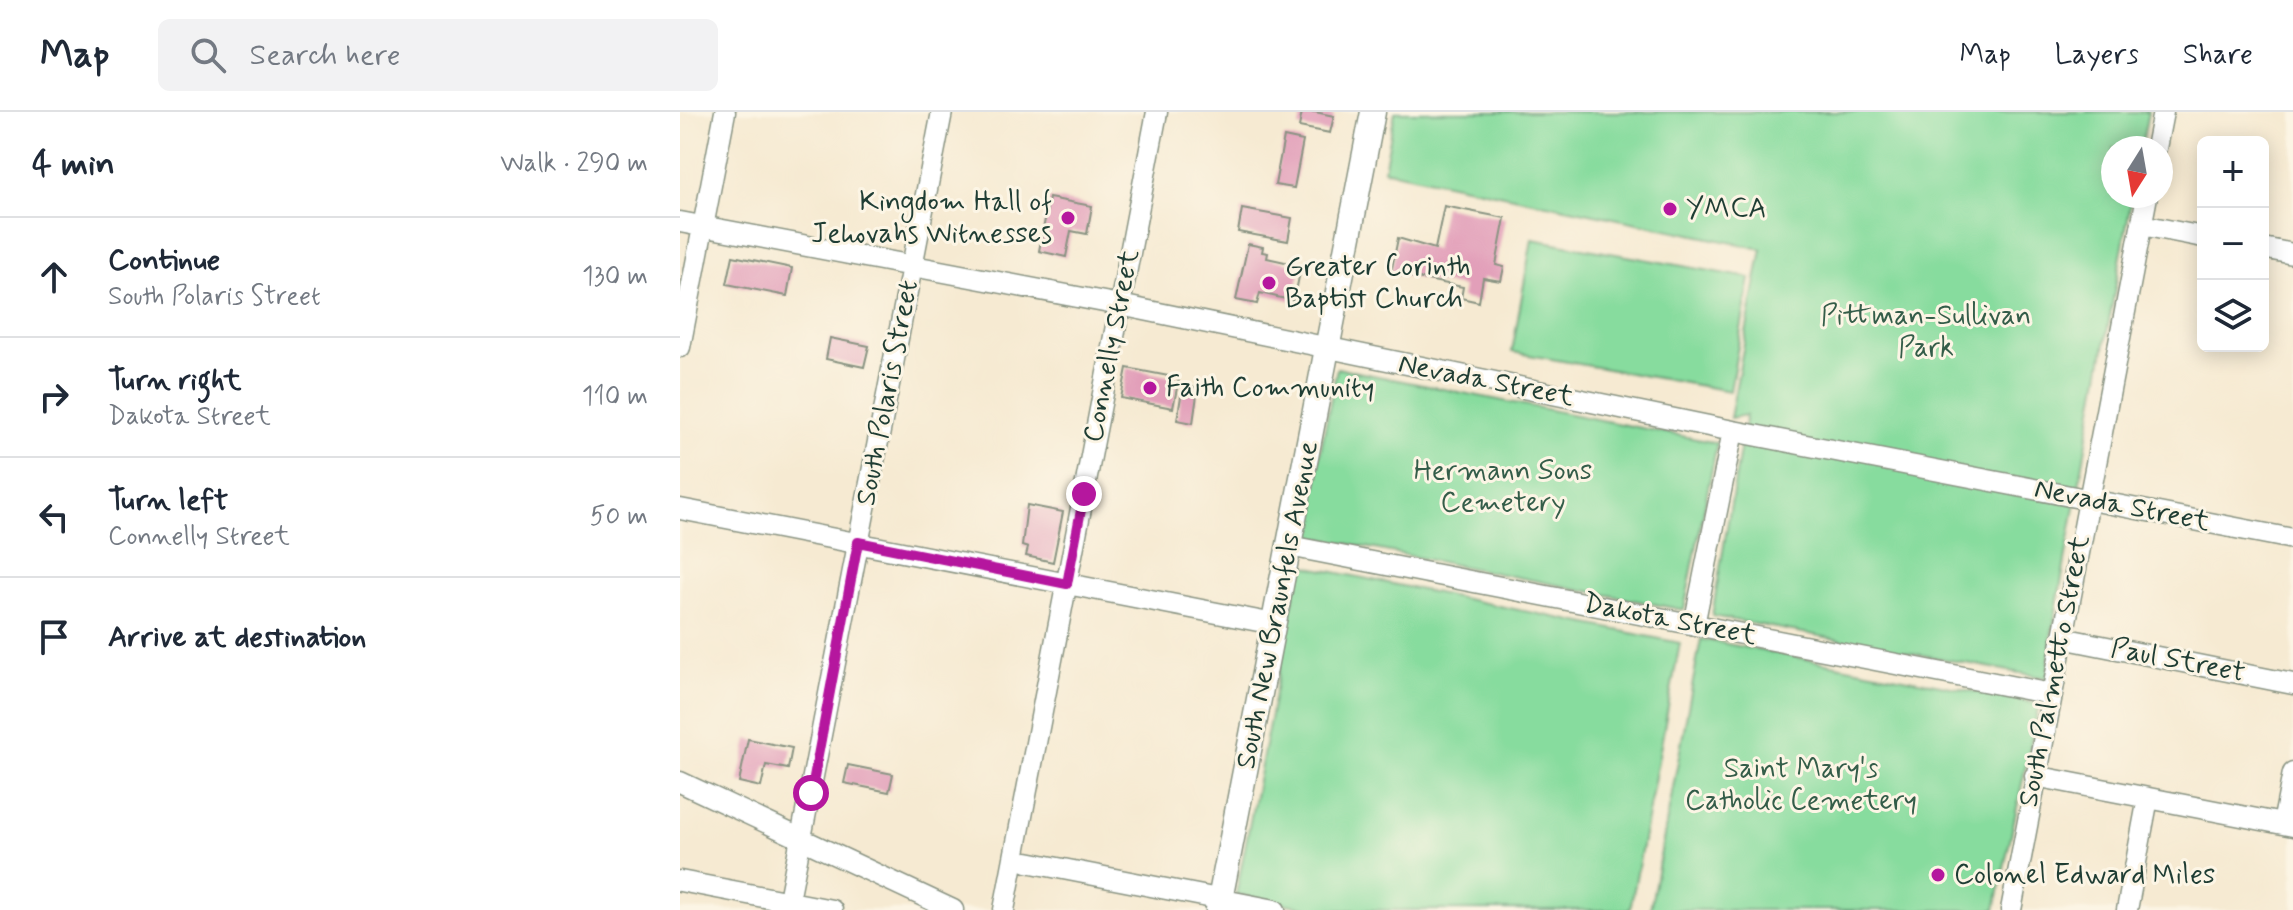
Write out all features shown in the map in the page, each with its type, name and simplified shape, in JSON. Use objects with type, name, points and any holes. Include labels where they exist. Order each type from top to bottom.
[{"type":"main road","name":"South New Braunfels Avenue","points":[[1219,905],[1373,112]]},
{"type":"street","points":[[680,347],[725,112]]},
{"type":"street","name":"South Polaris Street","points":[[788,906],[942,112]]},
{"type":"street","name":"Connelly Street","points":[[1004,910],[1157,112]]},
{"type":"street","points":[[2158,136],[2163,112]]},
{"type":"street","name":"South Palmetto Street","points":[[2011,910],[2145,208]]},
{"type":"street","name":"Nevada Street","points":[[680,222],[1120,305],[1733,431],[2293,539]]},
{"type":"street","points":[[2142,225],[2197,236]]},
{"type":"street","points":[[2269,249],[2293,254]]},
{"type":"street","points":[[1694,625],[1733,431]]},
{"type":"street","points":[[680,509],[1274,624]]},
{"type":"street","name":"Dakota Street","points":[[1289,546],[2051,694]]},
{"type":"street","name":"Paul Street","points":[[2062,638],[2293,684]]},
{"type":"street","points":[[2035,776],[2288,825],[2293,773]]},
{"type":"street","points":[[680,782],[953,910]]},
{"type":"street","points":[[2127,910],[2148,798]]},
{"type":"street","points":[[1027,862],[1219,905],[1275,910]]},
{"type":"street","points":[[680,881],[788,906],[832,910]]},
{"type":"green space","name":"Pittman-Sullivan Park","points":[[1395,112],[2148,112],[2143,136],[2101,136],[2101,208],[2130,208],[2051,638],[2047,678],[1712,616],[1746,415],[1730,418],[1762,249],[1384,170]]},
{"type":"green space","points":[[1532,239],[1750,278],[1730,391],[1512,352]]},
{"type":"green space","name":"Hermann Sons Cemetery","points":[[1337,368],[1717,443],[1684,610],[1304,535]]},
{"type":"green space","points":[[1300,565],[1680,643],[1630,910],[1317,910],[1236,894]]},
{"type":"green space","name":"Saint Mary's Catholic Cemetery","points":[[1701,639],[2039,704],[1995,910],[1650,910]]},
{"type":"building","points":[[1302,112],[1334,116],[1330,133],[1299,127]]},
{"type":"building","points":[[1284,137],[1303,141],[1294,188],[1275,185]]},
{"type":"building","name":"Kingdom Hall of Jehovahs Witnesses","points":[[1049,198],[1092,206],[1087,234],[1071,231],[1066,257],[1039,251]]},
{"type":"building","points":[[1444,206],[1505,218],[1496,265],[1504,267],[1501,281],[1483,278],[1479,302],[1461,298],[1463,287],[1391,273],[1398,238],[1435,249]]},
{"type":"building","points":[[1242,209],[1292,218],[1288,241],[1238,232]]},
{"type":"building","name":"Greater Corinth Baptist Church","points":[[1248,244],[1263,247],[1262,252],[1268,253],[1267,258],[1294,264],[1292,271],[1300,272],[1294,301],[1260,293],[1257,304],[1236,300]]},
{"type":"building","points":[[733,256],[792,268],[787,296],[727,284]]},
{"type":"building","points":[[830,338],[869,346],[864,367],[826,359]]},
{"type":"building","name":"Faith Community","points":[[1127,368],[1179,378],[1173,408],[1121,398]]},
{"type":"building","points":[[1183,385],[1198,388],[1193,423],[1177,420]]},
{"type":"building","points":[[1027,505],[1063,512],[1053,562],[1026,556],[1028,548],[1022,546]]},
{"type":"building","points":[[748,739],[792,748],[788,769],[766,765],[761,787],[739,782]]},
{"type":"building","points":[[848,765],[893,774],[889,792],[844,783]]},
{"type":"place","name":"YMCA","points":[[1670,209]]},
{"type":"place","name":"Kingdom Hall of Jehovahs Witnesses","points":[[1068,218]]},
{"type":"place","name":"Greater Corinth Baptist Church","points":[[1269,283]]},
{"type":"place","name":"Faith Community","points":[[1150,388]]},
{"type":"place","name":"Colonel Edward Miles","points":[[1938,875]]},
{"type":"route","points":[[811,793],[858,542],[1067,584],[1084,494]]}]
